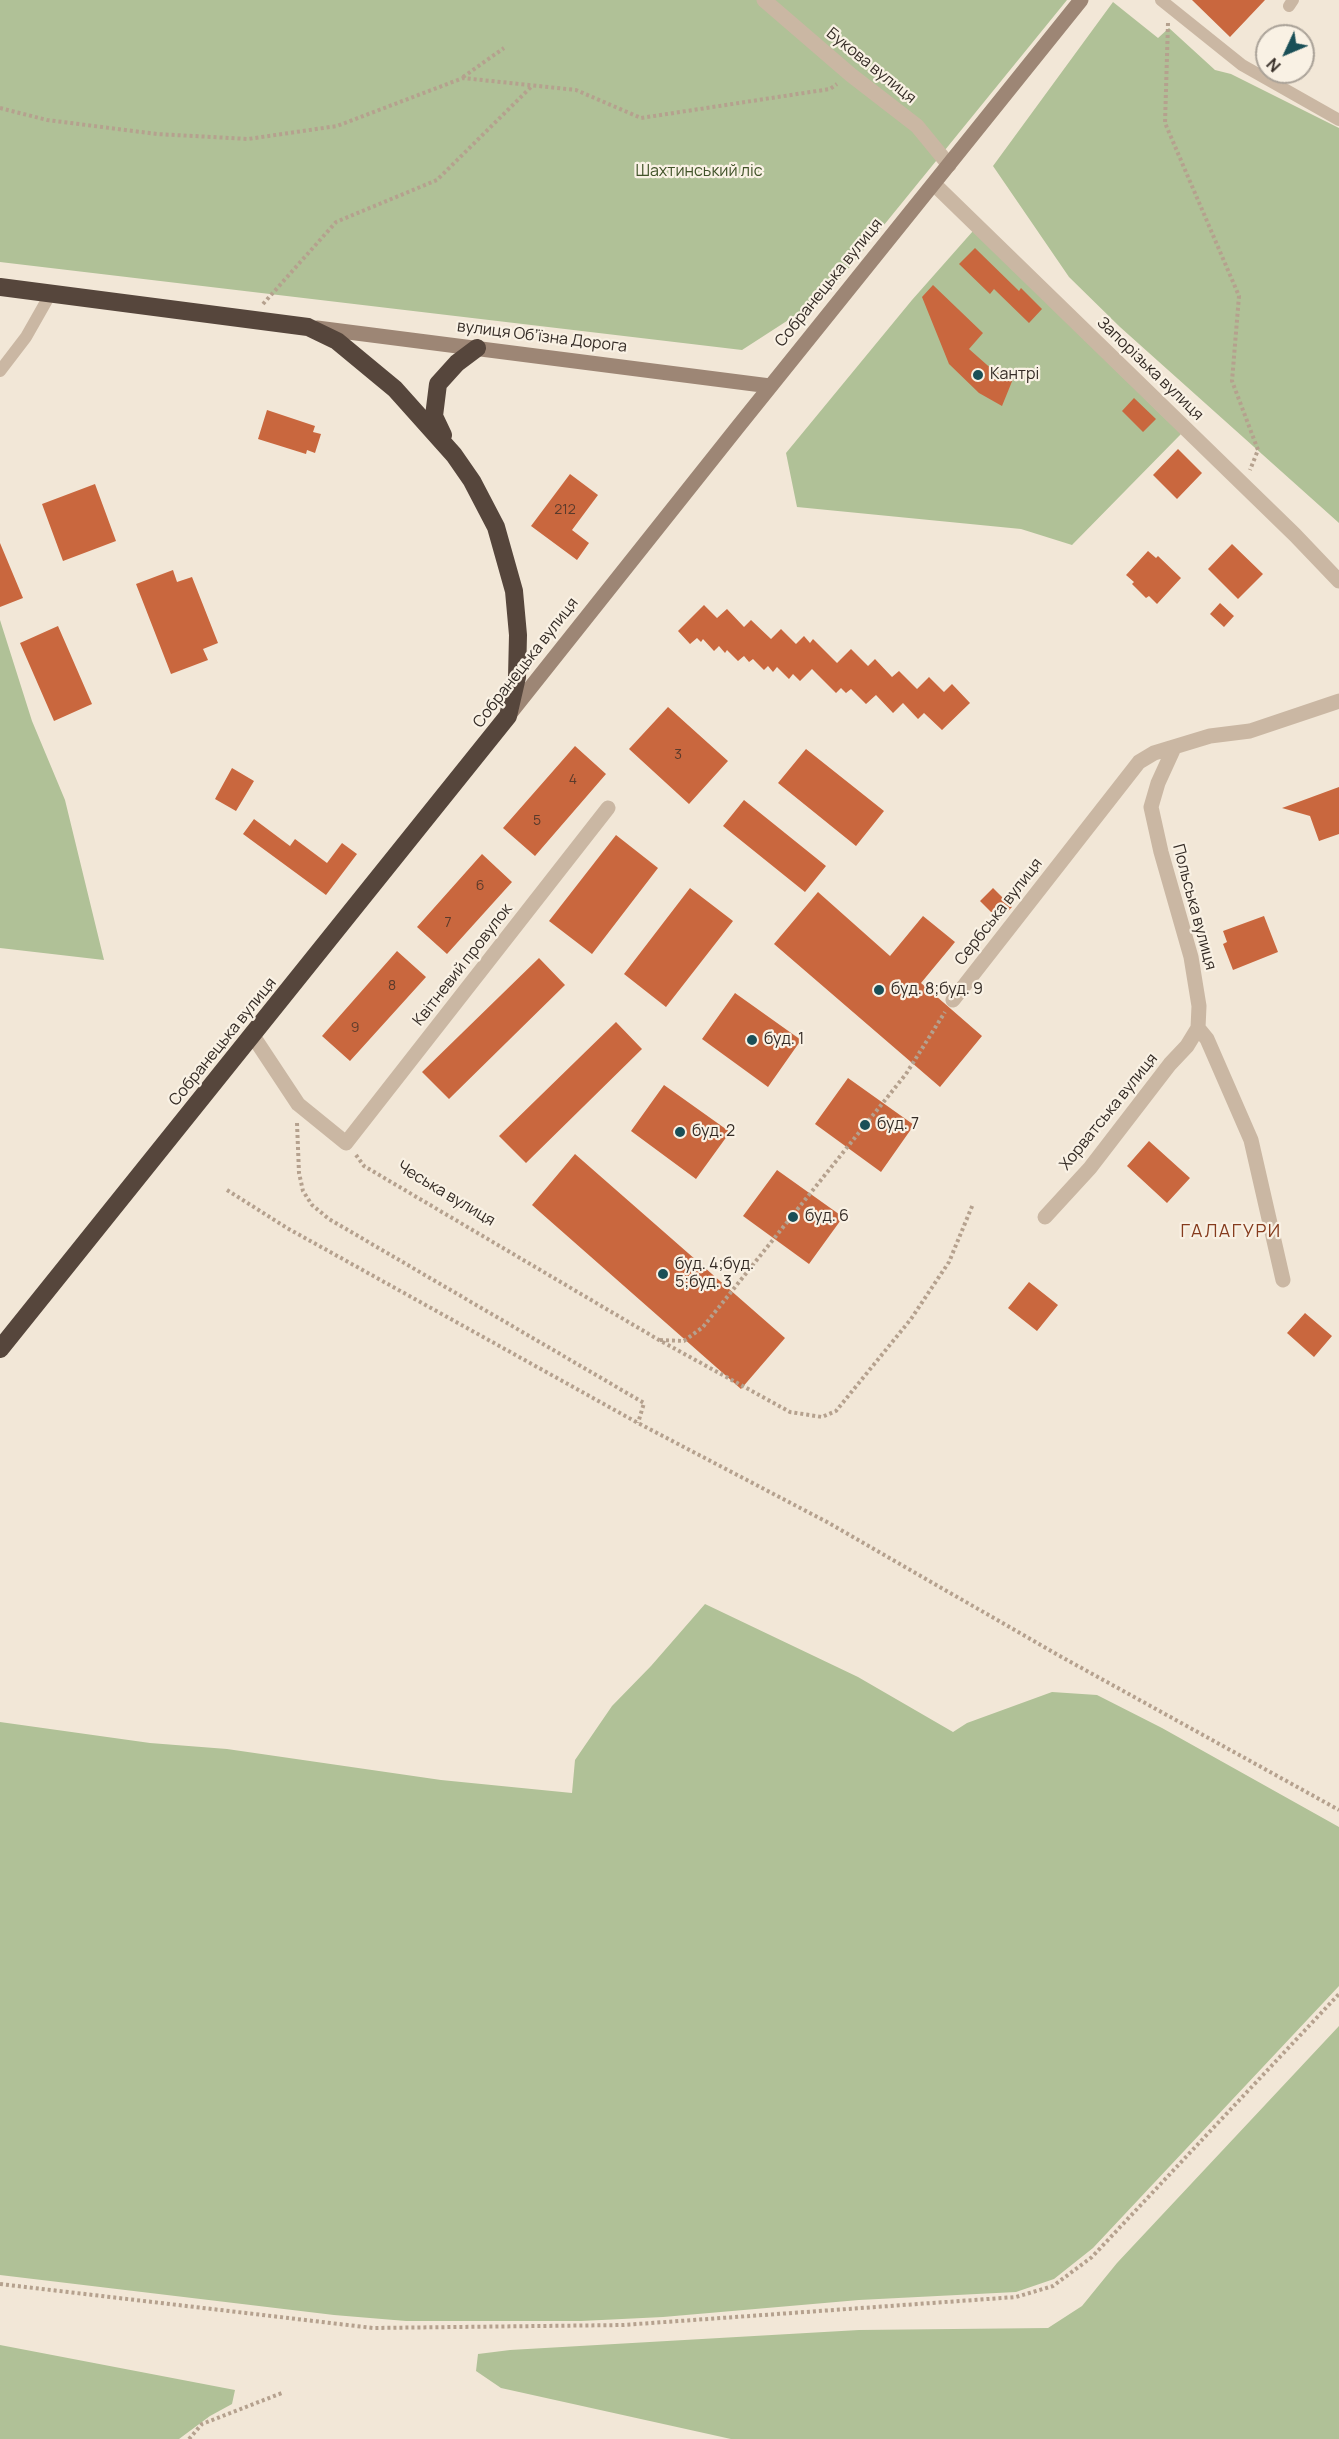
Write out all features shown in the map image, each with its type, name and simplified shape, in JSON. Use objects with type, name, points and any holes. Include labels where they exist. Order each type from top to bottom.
[{"type":"highway","name":"вулиця Обʼїзна Дорога","points":[[0,287],[308,327],[337,341],[362,360],[395,389],[454,455],[472,481],[496,527],[514,591],[518,635],[517,677],[508,716]]},
{"type":"highway","points":[[454,455],[434,416],[436,393],[438,384],[445,374],[477,348]]},
{"type":"highway","name":"Собранецька вулиця","points":[[0,1348],[508,716]]},
{"type":"main road","name":"Собранецька вулиця","points":[[508,716],[1081,0]]},
{"type":"main road","name":"вулиця Обʼїзна Дорога","points":[[308,327],[770,386]]},
{"type":"street","name":"Букова вулиця","points":[[764,0],[851,75],[916,126],[949,165]]},
{"type":"street","name":"Запорізька вулиця","points":[[934,184],[1244,485],[1339,581]]},
{"type":"street","name":"Сербська вулиця","points":[[952,1000],[1139,762],[1154,753],[1210,736],[1250,731],[1339,701]]},
{"type":"street","name":"Польська вулиця","points":[[1174,748],[1158,783],[1151,807],[1161,852],[1191,957],[1199,1006],[1198,1028]]},
{"type":"street","name":"Квітневий провулок","points":[[346,1143],[608,808]]},
{"type":"street","points":[[1198,1028],[1207,1039],[1251,1140],[1283,1280]]},
{"type":"street","name":"Хорватська вулиця","points":[[1045,1217],[1090,1168],[1170,1064],[1187,1046],[1198,1028]]},
{"type":"street","points":[[253,1036],[298,1104],[346,1143]]},
{"type":"lane","points":[[1165,3],[1242,65],[1339,120]]},
{"type":"lane","points":[[0,371],[26,337],[51,293]]},
{"type":"path","points":[[1165,3],[1165,123],[1239,296],[1232,381],[1258,450],[1244,485]]},
{"type":"path","points":[[0,108],[47,120],[157,134],[248,139],[338,126],[463,78],[504,48]]},
{"type":"path","points":[[463,78],[576,90],[641,118],[830,89],[851,75]]},
{"type":"path","points":[[249,319],[336,222],[437,180],[533,85]]},
{"type":"path","points":[[659,1340],[684,1341],[703,1327],[906,1074],[952,1000]]},
{"type":"path","points":[[298,1104],[299,1173],[303,1191],[312,1205],[339,1225],[644,1403],[638,1423]]},
{"type":"path","name":"Чеська вулиця","points":[[346,1143],[364,1166],[659,1340],[790,1412],[822,1417],[836,1411],[911,1319],[949,1262],[974,1204]]},
{"type":"path","points":[[227,1190],[287,1228],[638,1423],[827,1522],[1058,1655],[1339,1810]]},
{"type":"path","points":[[0,2284],[373,2328],[623,2325],[1016,2297],[1053,2286],[1092,2257],[1339,1995]]},
{"type":"path","points":[[189,2439],[202,2424],[282,2393]]},
{"type":"green space","name":"Шахтинський ліс","points":[[0,0],[1067,0],[827,295],[742,350],[0,262]]},
{"type":"green space","points":[[1113,2],[1158,38],[1169,28],[1215,70],[1231,74],[1339,128],[1339,523],[1120,327],[1069,277],[993,166]]},
{"type":"green space","points":[[973,231],[1181,434],[1072,545],[1021,529],[797,507],[786,453],[912,300]]},
{"type":"green space","points":[[0,620],[32,721],[65,800],[104,960],[0,948]]},
{"type":"green space","points":[[705,1604],[858,1677],[953,1732],[967,1723],[1052,1692],[1097,1695],[1162,1728],[1339,1827],[1339,1986],[1093,2248],[1054,2279],[1016,2292],[859,2300],[663,2317],[581,2321],[406,2321],[334,2315],[0,2275],[0,1722],[150,1743],[227,1749],[441,1780],[572,1793],[575,1760],[612,1706],[651,1666]]},
{"type":"green space","points":[[1339,2026],[1339,2439],[731,2439],[501,2388],[476,2371],[478,2354],[510,2350],[859,2330],[1048,2328],[1082,2306],[1117,2263]]},
{"type":"green space","points":[[0,2345],[235,2390],[232,2404],[210,2416],[179,2439],[0,2439]]},
{"type":"building","points":[[1192,0],[1265,0],[1230,37]]},
{"type":"building","points":[[975,248],[1019,291],[1021,288],[1042,309],[1029,323],[994,289],[990,294],[959,264]]},
{"type":"building","points":[[933,285],[983,333],[969,349],[995,372],[1013,379],[1002,406],[979,393],[949,364],[922,297]]},
{"type":"building","points":[[1134,398],[1156,419],[1143,432],[1122,411]]},
{"type":"building","points":[[267,410],[315,426],[313,432],[321,434],[315,453],[307,450],[306,454],[258,439]]},
{"type":"building","points":[[1178,449],[1202,473],[1177,499],[1153,475]]},
{"type":"building","points":[[570,474],[598,495],[572,530],[589,543],[577,560],[531,526]]},
{"type":"building","points":[[95,484],[116,541],[63,561],[42,504]]},
{"type":"building","points":[[0,543],[23,598],[0,607]]},
{"type":"building","points":[[1232,544],[1263,574],[1238,599],[1208,569]]},
{"type":"building","points":[[1148,551],[1156,558],[1158,556],[1181,578],[1157,604],[1149,596],[1146,598],[1126,575]]},
{"type":"building","points":[[173,570],[177,582],[192,577],[218,643],[203,649],[208,660],[171,674],[136,584]]},
{"type":"building","points":[[1220,603],[1234,616],[1224,627],[1210,614]]},
{"type":"building","points":[[704,605],[717,618],[727,609],[744,627],[751,620],[771,639],[781,629],[796,644],[804,636],[810,643],[813,639],[837,663],[851,649],[868,666],[875,659],[892,677],[899,671],[917,689],[929,677],[944,692],[952,684],[970,703],[942,730],[924,713],[918,719],[903,703],[893,713],[876,695],[866,704],[851,689],[846,693],[841,688],[836,693],[812,669],[800,681],[793,674],[789,679],[777,667],[773,672],[768,666],[764,670],[753,659],[749,662],[744,656],[738,661],[727,650],[725,653],[719,646],[714,651],[703,639],[701,642],[697,638],[690,644],[678,631]]},
{"type":"building","points":[[58,626],[92,704],[54,721],[20,643]]},
{"type":"building","points":[[668,707],[728,761],[689,804],[629,749]]},
{"type":"building","points":[[575,746],[606,774],[535,856],[503,828]]},
{"type":"building","points":[[806,749],[884,811],[856,846],[778,783]]},
{"type":"building","points":[[232,768],[254,781],[236,811],[215,799]]},
{"type":"building","points":[[1339,787],[1339,834],[1319,841],[1310,816],[1282,808]]},
{"type":"building","points":[[744,800],[826,866],[805,892],[723,826]]},
{"type":"building","points":[[254,819],[290,846],[295,839],[327,863],[342,843],[357,854],[326,895],[243,834]]},
{"type":"building","points":[[616,835],[658,868],[592,954],[549,921]]},
{"type":"building","points":[[482,854],[512,882],[447,954],[417,927]]},
{"type":"building","points":[[690,888],[733,921],[666,1007],[624,974]]},
{"type":"building","points":[[993,888],[1012,907],[999,920],[980,901]]},
{"type":"building","name":"буд. 8;буд. 9","points":[[818,892],[890,956],[923,916],[955,942],[921,983],[982,1036],[940,1087],[774,944]]},
{"type":"building","points":[[1264,916],[1278,952],[1233,970],[1223,944],[1227,942],[1223,931]]},
{"type":"building","points":[[397,951],[426,977],[350,1061],[322,1036]]},
{"type":"building","points":[[539,958],[565,985],[449,1099],[422,1072]]},
{"type":"building","name":"буд. 1","points":[[735,993],[801,1040],[768,1087],[702,1039]]},
{"type":"building","points":[[616,1022],[642,1049],[526,1163],[499,1136]]},
{"type":"building","name":"буд. 7","points":[[848,1078],[914,1125],[881,1172],[815,1124]]},
{"type":"building","name":"буд. 2","points":[[664,1085],[730,1132],[696,1179],[631,1131]]},
{"type":"building","points":[[1149,1141],[1190,1178],[1167,1203],[1127,1166]]},
{"type":"building","name":"буд. 4;буд. 5;буд. 3","points":[[575,1154],[785,1338],[741,1389],[532,1205]]},
{"type":"building","name":"буд. 6","points":[[777,1170],[843,1217],[809,1264],[743,1216]]},
{"type":"building","points":[[1029,1282],[1058,1305],[1037,1331],[1008,1308]]},
{"type":"building","points":[[1305,1313],[1332,1336],[1314,1357],[1287,1333]]},
{"type":"place","name":"Кантрі","points":[[978,375]]},
{"type":"place","name":"буд. 8;буд. 9","points":[[879,990]]},
{"type":"place","name":"буд. 1","points":[[752,1040]]},
{"type":"place","name":"буд. 7","points":[[865,1125]]},
{"type":"place","name":"буд. 2","points":[[680,1132]]},
{"type":"place","name":"буд. 6","points":[[793,1217]]},
{"type":"place","name":"буд. 4;буд. 5;буд. 3","points":[[663,1274]]},
{"type":"district","name":"ГАЛАГУРИ","points":[[1231,1232]]}]
